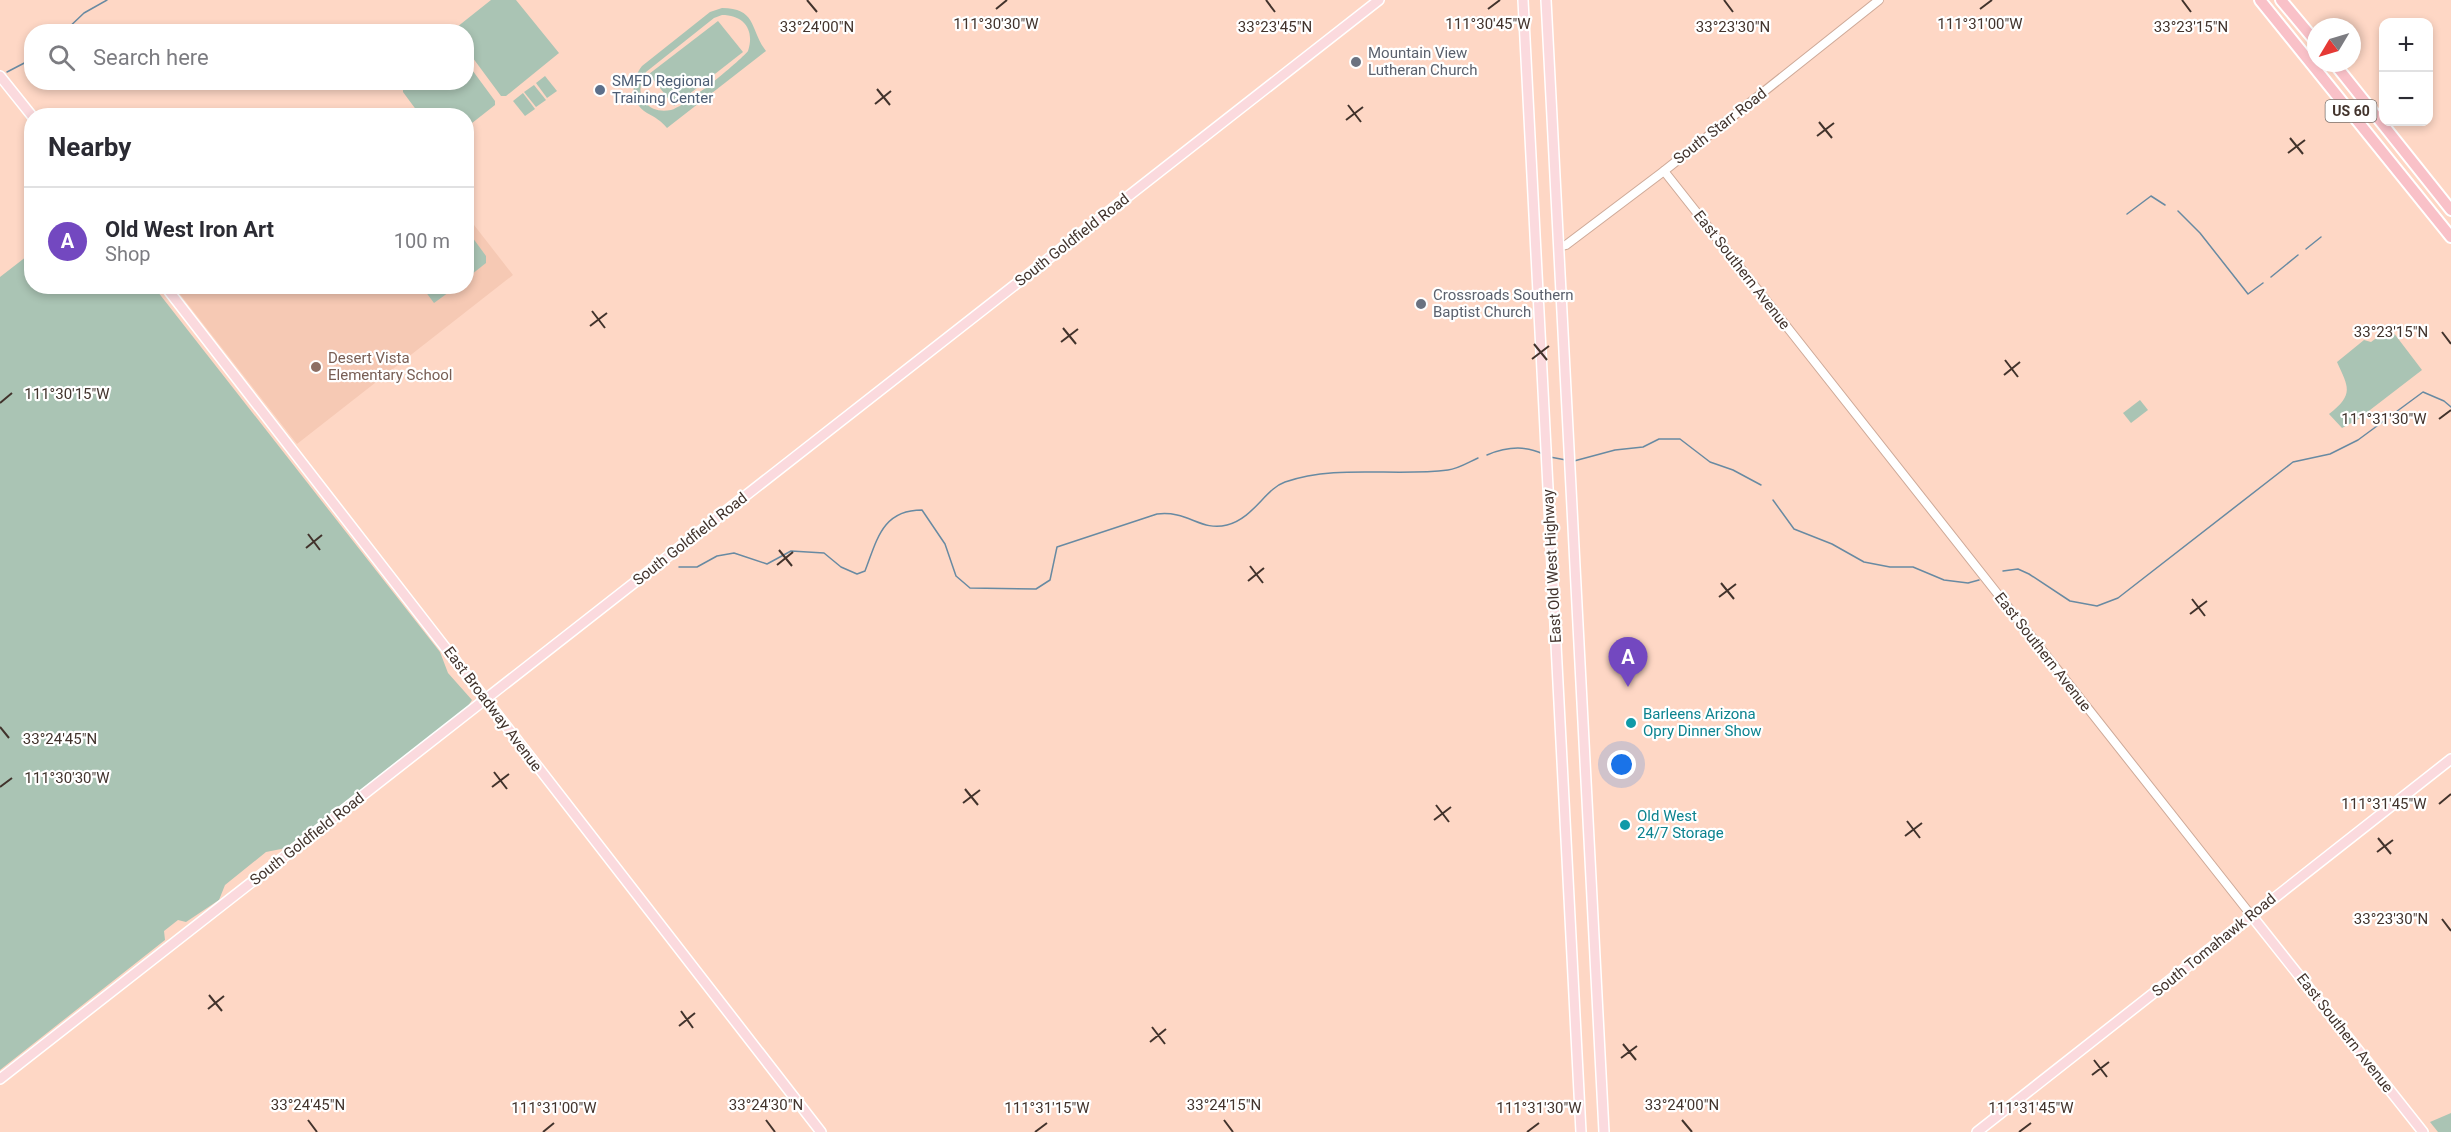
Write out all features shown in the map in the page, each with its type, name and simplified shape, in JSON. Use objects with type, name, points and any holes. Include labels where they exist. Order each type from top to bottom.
[{"type":"highway","name":"US 60","points":[[2257,0],[2287,33],[2451,237]]},
{"type":"highway","points":[[2281,0],[2307,31]]},
{"type":"highway","name":"US 60","points":[[2342,73],[2451,210]]},
{"type":"highway","points":[[2342,73],[2379,113]]},
{"type":"highway","points":[[2390,126],[2451,198]]},
{"type":"highway","points":[[2414,189],[2451,247]]},
{"type":"main road","name":"South Goldfield Road","points":[[0,1079],[1379,0]]},
{"type":"main road","name":"East Old West Highway","points":[[1523,0],[1581,1132]]},
{"type":"main road","name":"East Old West Highway","points":[[1546,0],[1604,1132]]},
{"type":"main road","points":[[0,76],[26,108]]},
{"type":"main road","name":"East Broadway Avenue","points":[[171,294],[821,1132]]},
{"type":"main road","name":"South Tomahawk Road","points":[[1977,1132],[2451,759]]},
{"type":"main road","name":"East Southern Avenue","points":[[2251,915],[2423,1132]]},
{"type":"street","name":"South Starr Road","points":[[1559,247],[1566,245],[1664,171],[1879,0]]},
{"type":"street","name":"East Southern Avenue","points":[[1664,171],[2251,915]]},
{"type":"shaded area","name":"Desert Vista Elementary School","points":[[474,225],[513,275],[297,444],[180,294],[474,294]]},
{"type":"green space","points":[[491,0],[516,0],[559,53],[506,96],[501,96],[474,59],[474,24],[461,24]]},
{"type":"green space","points":[[722,8],[733,9],[747,16],[766,51],[667,128],[658,119],[641,109],[637,103],[634,84],[638,72],[642,66],[710,12]],"holes":[[[722,15],[742,21],[749,30],[748,51],[711,84],[677,107],[671,110],[660,110],[647,105],[640,91],[646,72],[714,18]]]},
{"type":"green space","points":[[718,21],[743,52],[674,106],[649,74]]},
{"type":"green space","points":[[474,72],[495,101],[495,105],[474,122],[474,108],[415,108],[403,90],[474,90]]},
{"type":"green space","points":[[545,76],[557,91],[547,98],[536,83]]},
{"type":"green space","points":[[534,85],[546,100],[536,107],[524,92]]},
{"type":"green space","points":[[523,93],[535,109],[525,116],[513,101]]},
{"type":"green space","points":[[474,240],[486,256],[486,263],[474,272]]},
{"type":"green space","points":[[24,258],[24,294],[159,294],[440,652],[448,673],[472,700],[468,706],[286,848],[266,852],[225,885],[219,900],[186,922],[178,920],[164,931],[165,940],[0,1070],[0,277]]},
{"type":"green space","points":[[427,294],[446,294],[434,303]]},
{"type":"green space","points":[[2390,328],[2422,370],[2357,420],[2342,428],[2329,414],[2343,401],[2347,390],[2337,362],[2364,340],[2371,342]]},
{"type":"green space","points":[[2140,400],[2148,410],[2131,423],[2123,413]]},
{"type":"green space","points":[[2451,1113],[2451,1132],[2438,1132],[2430,1122]]},
{"type":"waterway","points":[[72,24],[84,13],[107,0]]},
{"type":"waterway","points":[[7,72],[24,63]]},
{"type":"waterway","points":[[2127,214],[2151,196],[2165,205]]},
{"type":"waterway","points":[[2178,211],[2200,233],[2248,294],[2263,283]]},
{"type":"waterway","points":[[2306,249],[2321,237]]},
{"type":"waterway","points":[[2271,277],[2298,255]]},
{"type":"waterway","points":[[2003,571],[2018,569],[2070,601],[2097,606],[2118,598],[2293,462],[2330,454],[2358,440],[2423,392],[2444,401],[2451,407]]},
{"type":"waterway","points":[[1574,461],[1615,450],[1643,447],[1659,439],[1680,439],[1710,462],[1733,470],[1761,485]]},
{"type":"waterway","points":[[1487,455],[1515,448],[1529,449],[1543,454]]},
{"type":"waterway","points":[[1550,457],[1566,460]]},
{"type":"waterway","points":[[679,567],[697,567],[717,556],[734,553],[767,564],[791,551],[824,553],[841,567],[857,574],[865,571],[878,538],[890,521],[909,511],[922,510],[945,544],[956,576],[970,588],[1036,589],[1050,580],[1057,547],[1157,514],[1177,515],[1209,526],[1227,525],[1245,516],[1271,491],[1285,482],[1345,472],[1448,470],[1478,458]]},
{"type":"waterway","points":[[1773,500],[1794,529],[1832,544],[1864,562],[1890,567],[1913,567],[1944,580],[1968,583],[1979,580]]},
{"type":"place","name":"Mountain View Lutheran Church","points":[[1356,62]]},
{"type":"place","name":"SMFD Regional Training Center","points":[[600,90]]},
{"type":"place","name":"Crossroads Southern Baptist Church","points":[[1421,304]]},
{"type":"place","name":"Desert Vista Elementary School","points":[[316,367]]},
{"type":"place","name":"Old West Iron Art","points":[[1628,687]]},
{"type":"place","name":"Barleens Arizona Opry Dinner Show","points":[[1631,723]]},
{"type":"place","name":"Old West 24/7 Storage","points":[[1625,825]]}]
